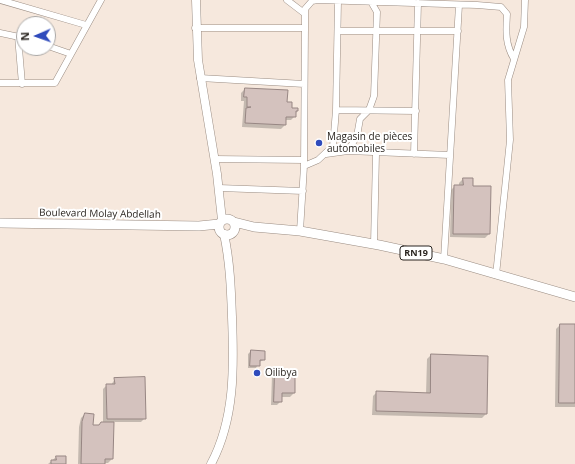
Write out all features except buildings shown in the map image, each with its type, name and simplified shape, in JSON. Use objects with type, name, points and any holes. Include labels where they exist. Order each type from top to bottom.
[{"type":"main road","points":[[196,0],[195,28],[200,78],[226,227],[233,338],[232,382],[226,427],[211,464]]},
{"type":"main road","name":"Boulevard Molay Abdellah","points":[[0,223],[226,227]]},
{"type":"main road","name":"RN19","points":[[226,227],[254,227],[300,231],[374,244],[444,259],[575,297]]},
{"type":"street","points":[[0,0],[86,25]]},
{"type":"street","points":[[0,84],[55,83],[101,0]]},
{"type":"street","points":[[287,0],[304,13]]},
{"type":"street","points":[[300,231],[304,163],[304,13],[307,5],[312,1],[318,0],[370,0],[459,4],[477,2],[501,7],[507,14],[506,37],[508,49],[514,59]]},
{"type":"street","points":[[348,151],[357,136],[360,119],[369,110],[374,96],[377,12],[370,0]]},
{"type":"street","points":[[496,275],[510,140],[508,80],[524,27],[526,0]]},
{"type":"street","points":[[326,154],[333,146],[336,110],[338,1]]},
{"type":"street","points":[[414,154],[418,3]]},
{"type":"street","points":[[444,259],[459,4]]},
{"type":"street","points":[[195,28],[305,28]]},
{"type":"street","points":[[338,31],[458,31]]},
{"type":"street","points":[[0,33],[16,36]]},
{"type":"street","points":[[56,49],[71,54]]},
{"type":"street","points":[[21,56],[22,84]]},
{"type":"street","points":[[200,78],[304,84]]},
{"type":"street","points":[[336,110],[416,111]]},
{"type":"street","points":[[214,159],[304,163],[326,154],[348,151],[376,154],[450,155]]},
{"type":"street","points":[[374,244],[376,154]]},
{"type":"street","points":[[219,188],[303,191]]},
{"type":"place","name":"Magasin de pièces automobiles","points":[[319,143]]},
{"type":"place","name":"Oilibya","points":[[257,373]]}]
